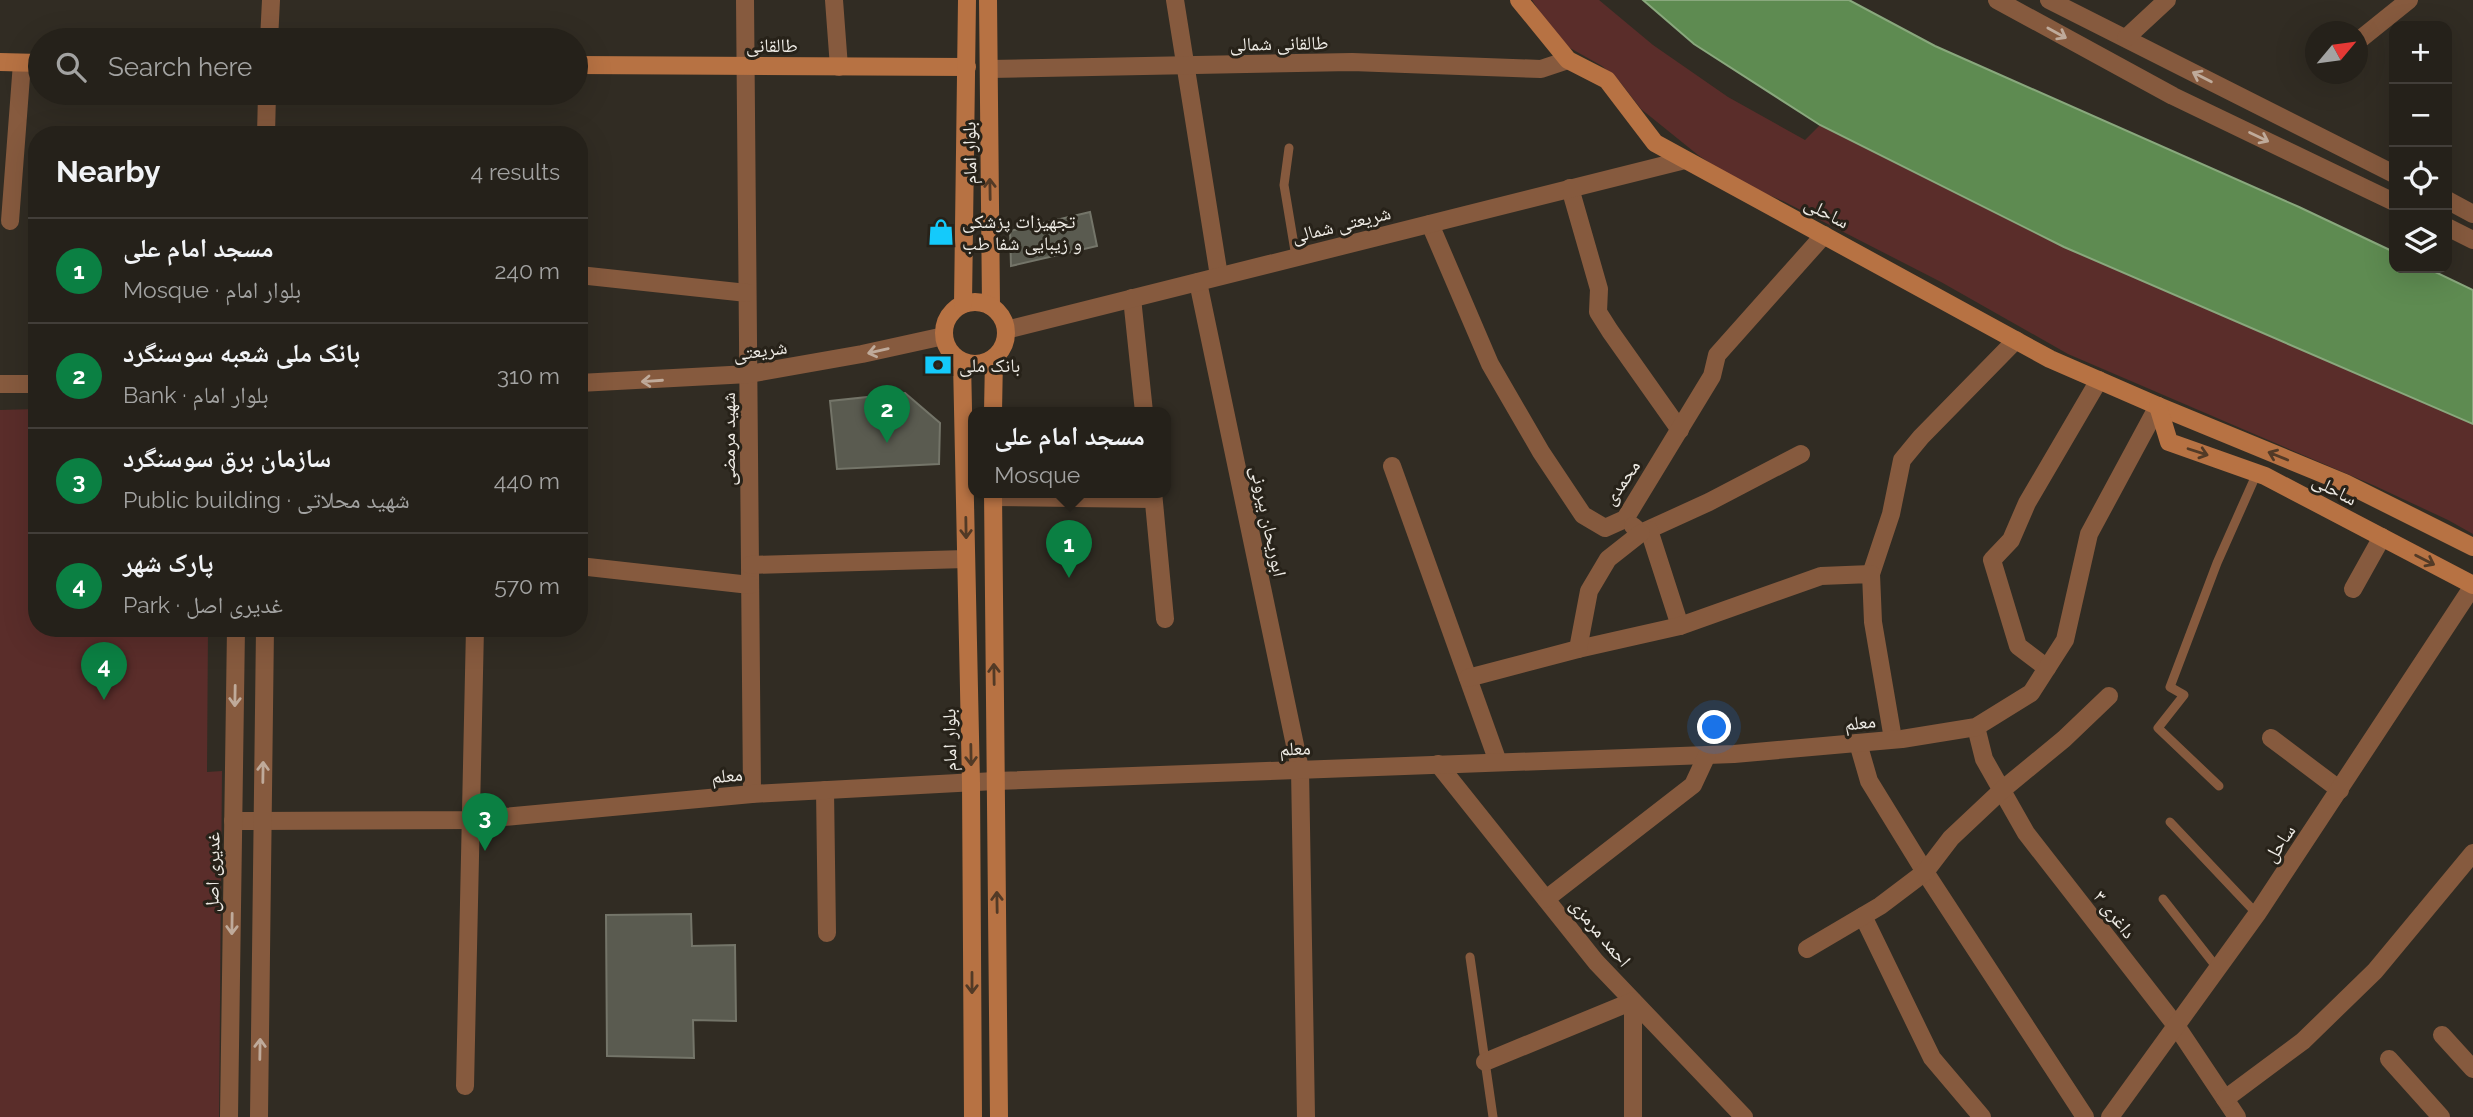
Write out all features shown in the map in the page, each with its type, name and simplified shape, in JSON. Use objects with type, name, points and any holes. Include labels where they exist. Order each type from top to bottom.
[{"type":"main road","name":"بلوار امام","points":[[963,304],[967,0]]},
{"type":"main road","name":"بلوار امام","points":[[988,0],[991,306]]},
{"type":"main road","name":"ساحلی","points":[[1519,0],[1568,60],[1607,80],[1655,143],[2050,359],[2345,483],[2473,547]]},
{"type":"main road","points":[[0,62],[28,63]]},
{"type":"main road","name":"طالقانی","points":[[588,65],[967,67]]},
{"type":"main road","points":[[982,303],[991,306],[1004,320],[1004,346],[994,358],[978,364],[962,362],[950,351],[944,336],[948,317],[963,304],[982,303]]},
{"type":"main road","points":[[993,407],[994,358]]},
{"type":"main road","name":"بلوار امام","points":[[962,362],[971,783],[973,1117]]},
{"type":"main road","name":"ساحلی","points":[[2158,406],[2169,442],[2257,473],[2473,585]]},
{"type":"main road","points":[[993,498],[999,1117]]},
{"type":"street","points":[[270,28],[271,0]]},
{"type":"street","name":"شهید مرمضی","points":[[745,0],[752,794]]},
{"type":"street","points":[[834,0],[839,67]]},
{"type":"street","points":[[1175,0],[1219,276]]},
{"type":"street","points":[[1997,0],[2173,96],[2389,200]]},
{"type":"street","points":[[2049,0],[2389,171]]},
{"type":"street","points":[[2126,38],[2167,0]]},
{"type":"street","points":[[2368,32],[2409,0]]},
{"type":"street","name":"طالقانی شمالی","points":[[989,69],[1352,62],[1541,69],[1568,60]]},
{"type":"street","points":[[10,221],[28,86]]},
{"type":"street","points":[[266,126],[267,105]]},
{"type":"street","name":"شریعتی شمالی","points":[[1006,330],[1685,160]]},
{"type":"street","points":[[1570,188],[1599,289],[1598,312],[1680,430]]},
{"type":"street","points":[[2452,204],[2473,214]]},
{"type":"street","name":"محمدی","points":[[1430,223],[1490,364],[1541,452],[1583,516],[1605,528],[1625,519],[1712,376],[1717,355],[1824,235]]},
{"type":"street","points":[[2452,230],[2473,240]]},
{"type":"street","points":[[588,276],[747,293]]},
{"type":"street","name":"ابوریحان بیرونی","points":[[1198,282],[1300,769],[1306,1117]]},
{"type":"street","points":[[1132,298],[1143,407]]},
{"type":"street","name":"شریعتی","points":[[588,383],[748,374],[862,355],[944,336]]},
{"type":"street","points":[[1893,739],[1872,622],[1871,574],[1891,514],[1902,460],[2016,340]]},
{"type":"street","points":[[2047,668],[2018,646],[1992,560],[2011,540],[2026,503],[2099,380]]},
{"type":"street","points":[[0,384],[28,384]]},
{"type":"street","name":"معلم","points":[[233,821],[472,820],[752,794],[995,781],[1707,755],[1858,743],[1976,727],[2031,693],[2065,640],[2089,534],[2158,406]]},
{"type":"street","points":[[1578,649],[1589,591],[1608,559],[1645,531],[1801,454]]},
{"type":"street","points":[[1392,466],[1498,762]]},
{"type":"street","points":[[1153,498],[1166,619]]},
{"type":"street","points":[[1625,519],[1645,531],[1680,626]]},
{"type":"street","points":[[2353,589],[2382,537]]},
{"type":"street","points":[[750,565],[967,559]]},
{"type":"street","points":[[588,567],[750,585]]},
{"type":"street","points":[[1468,678],[1680,626],[1821,576],[1871,574]]},
{"type":"street","name":"ساحل","points":[[2110,1117],[2257,914],[2473,585]]},
{"type":"street","name":"غدیری اصل","points":[[229,1117],[236,637]]},
{"type":"street","points":[[259,1117],[265,637]]},
{"type":"street","points":[[465,1086],[475,637]]},
{"type":"street","points":[[1807,949],[1880,906],[1925,872],[1951,838],[2109,696]]},
{"type":"street","name":"داغری ۳","points":[[1976,727],[1984,759],[2026,832],[2177,1027],[2237,1117]]},
{"type":"street","points":[[2271,738],[2340,790]]},
{"type":"street","points":[[1858,743],[1869,782],[2085,1117]]},
{"type":"street","points":[[1546,899],[1692,785],[1707,755]]},
{"type":"street","name":"احمد مرمزی","points":[[1438,764],[1596,961],[1744,1117]]},
{"type":"street","points":[[825,790],[828,933]]},
{"type":"street","points":[[2225,1099],[2304,1041],[2375,971],[2473,853]]},
{"type":"street","points":[[1863,916],[1932,1058],[1982,1117]]},
{"type":"street","points":[[1485,1062],[1633,1001],[1633,1117]]},
{"type":"street","points":[[2442,1035],[2473,1069]]},
{"type":"street","points":[[2389,1059],[2441,1117]]},
{"type":"lane","points":[[1289,148],[1284,186],[1296,257]]},
{"type":"lane","points":[[2219,786],[2158,728],[2184,695],[2170,687],[2217,563],[2257,473]]},
{"type":"lane","points":[[2170,822],[2257,914]]},
{"type":"lane","points":[[2163,899],[2218,970]]},
{"type":"lane","points":[[1470,957],[1493,1117]]},
{"type":"shaded area","points":[[1532,0],[1599,0],[1653,45],[1728,97],[1805,140],[1820,125],[2064,247],[2473,424],[2473,534],[2373,485],[2068,354],[1941,282],[1783,201],[1738,182],[1698,155],[1641,109],[1620,82],[1602,66],[1570,48],[1549,26]]},
{"type":"shaded area","points":[[1643,0],[1849,0],[1935,46],[2389,250],[2389,273],[2437,273],[2473,290],[2473,424],[2064,247],[1820,125],[1694,44]]},
{"type":"shaded area","points":[[28,409],[28,637],[208,637],[207,772],[222,771],[219,1117],[0,1117],[0,410]]},
{"type":"building","points":[[1090,212],[1097,246],[1011,266],[1010,231]]},
{"type":"building","points":[[905,393],[940,423],[939,464],[837,469],[830,401]]},
{"type":"building","points":[[691,914],[692,946],[735,945],[736,1021],[693,1020],[694,1058],[607,1056],[606,915]]},
{"type":"place","name":"تجهیزات پزشکی و زیبایی شفا طب","points":[[941,232]]},
{"type":"place","name":"بانک ملی","points":[[938,365]]},
{"type":"place","name":"بانک ملی شعبه سوسنگرد","points":[[887,443]]},
{"type":"place","name":"مسجد امام علی","points":[[1069,578]]},
{"type":"place","name":"پارک شهر","points":[[104,700]]},
{"type":"place","name":"سازمان برق سوسنگرد","points":[[485,851]]}]
